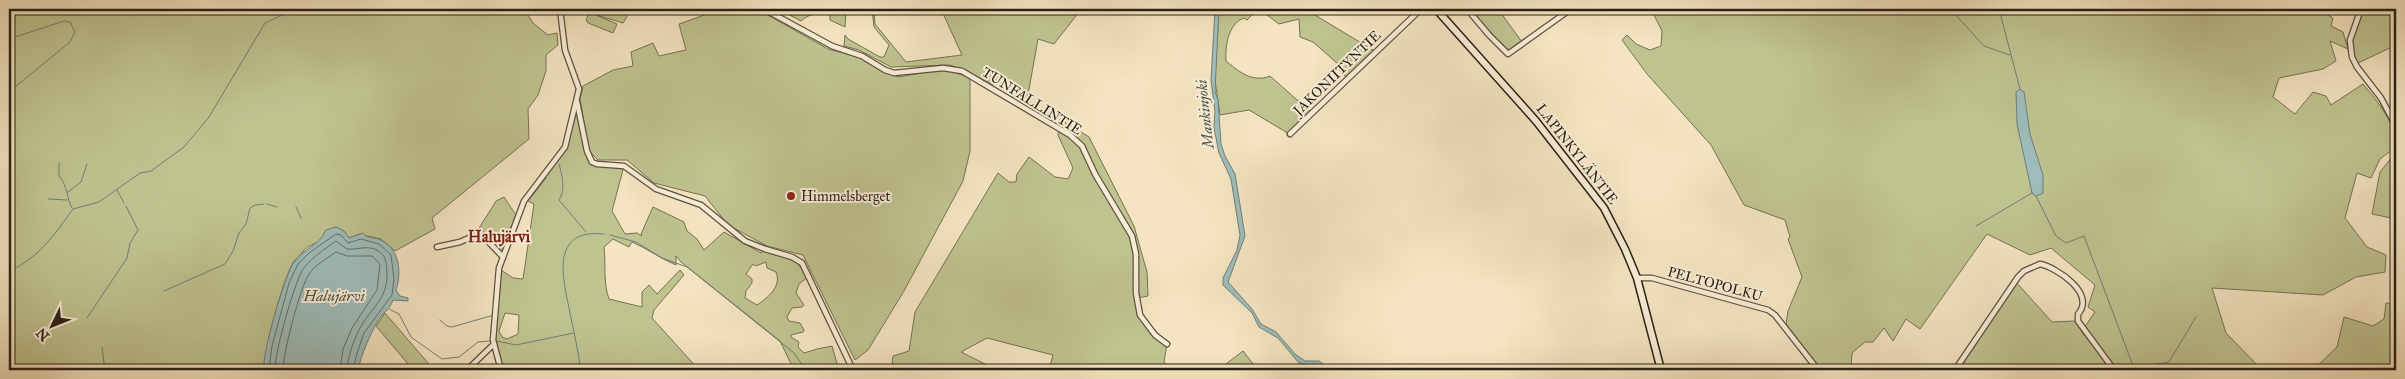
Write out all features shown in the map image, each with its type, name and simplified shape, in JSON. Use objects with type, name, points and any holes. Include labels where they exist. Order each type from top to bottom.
[{"type":"main road","name":"LAPINKYLÄNTIE","points":[[1436,9],[1523,105],[1577,171],[1612,221],[1637,278],[1661,370]]},
{"type":"street","points":[[501,370],[494,344],[494,314],[503,257],[524,201],[565,147],[577,102],[579,85],[565,50],[560,9]]},
{"type":"street","name":"TUNFALLINTIE","points":[[764,9],[832,46],[862,56],[885,70],[894,73],[943,68],[962,72],[1077,141],[1132,236],[1136,254],[1136,293],[1140,315],[1155,336],[1167,344]]},
{"type":"street","name":"JAKONIITYNTIE","points":[[1290,134],[1421,9]]},
{"type":"street","points":[[1467,9],[1508,54],[1570,9]]},
{"type":"street","points":[[2361,9],[2350,40],[2352,57],[2381,98],[2396,126]]},
{"type":"street","points":[[577,102],[587,151],[592,162],[624,166],[656,189],[701,205],[745,241],[792,257],[802,264],[853,370]]},
{"type":"street","points":[[437,247],[460,242],[480,233],[503,257]]},
{"type":"street","points":[[1955,370],[2018,277],[2040,264],[2059,272],[2077,289],[2083,299],[2083,308],[2078,314],[2078,321],[2114,370]]},
{"type":"street","name":"PELTOPOLKU","points":[[1637,278],[1652,278],[1768,310],[1775,315],[1818,370]]},
{"type":"street","points":[[468,370],[494,344]]},
{"type":"green space","points":[[9,9],[524,9],[533,23],[548,35],[557,33],[558,45],[546,55],[546,71],[538,95],[528,109],[529,139],[432,218],[435,229],[395,251],[381,239],[359,234],[349,238],[344,231],[336,227],[324,233],[322,239],[305,249],[295,260],[275,314],[264,362],[264,370],[9,370]]},
{"type":"green space","points":[[590,9],[625,9],[628,15],[623,23],[596,15],[617,24],[613,33],[588,23],[586,20],[589,13],[592,14]]},
{"type":"green space","points":[[721,9],[757,9],[828,49],[861,58],[898,77],[946,69],[970,78],[970,151],[963,181],[904,291],[868,350],[855,360],[803,255],[767,246],[728,225],[705,196],[654,183],[627,160],[598,160],[589,151],[580,99],[583,86],[613,70],[633,66],[631,52],[653,43],[659,56],[686,50],[679,24]]},
{"type":"green space","points":[[778,9],[846,9],[845,27],[830,20],[830,14],[821,10],[801,21]]},
{"type":"green space","points":[[872,9],[874,9],[875,24],[906,62],[962,55],[941,9],[1072,9],[1076,16],[1054,44],[1038,39],[1026,106],[1022,106],[1013,99],[1010,93],[994,83],[993,85],[950,65],[891,67],[859,50],[844,46],[845,35],[848,39],[880,57],[884,57],[889,45],[874,27]]},
{"type":"green space","points":[[1219,9],[1229,12],[1239,9],[1258,9],[1247,20],[1244,18],[1234,25],[1227,42],[1226,61],[1246,75],[1258,78],[1270,76],[1313,114],[1291,135],[1249,110],[1220,115],[1215,80]]},
{"type":"green space","points":[[1259,9],[1305,9],[1373,50],[1346,77],[1338,69],[1338,64],[1313,42],[1300,37],[1299,19],[1279,24]]},
{"type":"green space","points":[[1469,9],[1498,9],[1522,42],[1512,50],[1506,49]]},
{"type":"green space","points":[[1651,9],[2317,9],[2333,18],[2331,26],[2343,32],[2348,49],[2330,41],[2336,61],[2323,69],[2279,78],[2273,97],[2295,114],[2313,92],[2326,96],[2331,105],[2363,84],[2385,113],[2393,130],[2396,147],[2380,159],[2371,178],[2357,173],[2345,218],[2367,247],[2386,255],[2385,272],[2356,277],[2323,295],[2212,288],[2226,333],[2262,370],[2132,370],[2128,364],[2117,369],[2084,328],[2095,312],[2088,307],[2095,285],[2051,248],[2030,255],[1987,234],[1920,329],[1906,319],[1893,341],[1884,328],[1873,342],[1865,342],[1852,353],[1851,370],[1821,370],[1786,324],[1788,311],[1802,277],[1788,239],[1790,237],[1785,220],[1744,205],[1711,145],[1647,74],[1622,40],[1627,35],[1636,44],[1650,50],[1661,46],[1662,31]]},
{"type":"green space","points":[[2361,9],[2396,9],[2396,45],[2356,64],[2353,56],[2352,42]]},
{"type":"green space","points":[[577,102],[592,162],[624,166],[612,211],[625,234],[637,233],[642,236],[641,234],[653,207],[684,222],[687,231],[697,239],[704,250],[724,232],[761,253],[762,251],[796,261],[808,277],[799,284],[796,293],[804,305],[792,308],[787,317],[789,321],[800,323],[804,330],[803,332],[791,335],[791,337],[799,342],[798,347],[804,353],[832,346],[838,367],[831,370],[794,370],[780,341],[676,256],[676,265],[632,242],[629,247],[613,239],[604,247],[605,280],[609,299],[642,307],[642,292],[649,285],[657,294],[680,270],[684,275],[654,310],[652,318],[699,370],[503,370],[496,343],[495,324],[501,270],[513,278],[523,279],[534,204],[528,201],[546,178],[544,175],[565,147]],"holes":[[[766,262],[767,268],[776,272],[776,287],[757,305],[745,298],[746,291],[752,283],[752,279],[746,274],[753,264],[756,266]],[[505,313],[519,315],[518,334],[507,339],[502,337],[499,331]]]},
{"type":"green space","points":[[1060,119],[1089,137],[1134,226],[1147,272],[1148,296],[1138,298],[1139,305],[1147,324],[1167,344],[1164,362],[1171,370],[1049,370],[1053,355],[987,338],[961,352],[987,365],[985,370],[884,370],[892,364],[893,356],[909,351],[915,312],[998,173],[1009,182],[1016,182],[1017,174],[1029,157],[1055,177],[1068,179],[1073,168],[1058,135]]},
{"type":"green space","points":[[2396,152],[2396,219],[2372,214],[2380,172]]},
{"type":"green space","points":[[504,197],[518,218],[503,257],[484,236],[476,233],[496,201]]},
{"type":"green space","points":[[2016,282],[2052,322],[2076,321],[2082,332],[2112,370],[1958,370]]},
{"type":"green space","points":[[2386,303],[2396,304],[2396,370],[2313,370],[2337,347],[2344,317],[2373,326],[2384,319]]},
{"type":"green space","points":[[385,313],[434,370],[413,370],[376,326]]},
{"type":"green space","points":[[1243,351],[1258,370],[1218,370]]},
{"type":"water","points":[[1215,9],[1219,9],[1215,91],[1218,100],[1221,144],[1235,174],[1245,236],[1228,282],[1252,309],[1261,324],[1276,332],[1295,354],[1305,361],[1319,361],[1331,370],[1299,363],[1278,338],[1259,327],[1252,313],[1223,285],[1223,278],[1237,250],[1240,235],[1231,179],[1219,153],[1214,128],[1215,111],[1211,80]]},
{"type":"water","points":[[2020,89],[2024,92],[2030,134],[2043,175],[2043,193],[2036,196],[2032,193],[2017,124],[2016,92]]},
{"type":"water","name":"Halujärvi","points":[[336,227],[344,231],[349,238],[363,233],[367,237],[385,242],[391,248],[398,263],[399,272],[396,290],[400,296],[408,298],[408,301],[393,300],[390,307],[379,319],[366,345],[358,370],[264,370],[270,333],[280,298],[294,262],[320,240],[326,230]]},
{"type":"waterway","points":[[9,271],[29,260],[37,253],[73,209],[99,202],[140,173],[151,171],[184,147],[209,117],[265,23],[284,14],[286,9]]},
{"type":"waterway","points":[[1930,9],[1943,13],[1954,13],[1984,46],[2010,55]]},
{"type":"waterway","points":[[1999,9],[2020,89]]},
{"type":"waterway","points":[[9,39],[64,21],[70,22],[75,32],[70,42],[9,92]]},
{"type":"waterway","points":[[59,163],[59,176],[64,184],[72,208]]},
{"type":"waterway","points":[[68,192],[81,182],[87,164]]},
{"type":"waterway","points":[[559,164],[563,187],[559,200],[586,232]]},
{"type":"waterway","points":[[117,190],[124,203]]},
{"type":"waterway","points":[[1976,226],[2032,193]]},
{"type":"waterway","points":[[2036,196],[2056,236],[2066,243],[2084,236],[2132,363],[2139,370]]},
{"type":"waterway","points":[[48,199],[67,200]]},
{"type":"waterway","points":[[164,291],[225,264],[233,251],[239,233],[246,224],[250,208],[255,205],[264,204]]},
{"type":"waterway","points":[[267,204],[277,207]]},
{"type":"waterway","points":[[87,318],[127,258],[130,243],[138,230],[126,206]]},
{"type":"waterway","points":[[296,207],[301,218]]},
{"type":"waterway","points":[[581,370],[565,285],[564,258],[567,247],[574,239],[586,234],[604,234]]},
{"type":"waterway","points":[[610,235],[636,242],[662,258],[687,267],[794,353],[805,369],[812,370]]},
{"type":"waterway","points":[[389,309],[399,314],[411,337],[442,359],[459,357],[478,342],[490,341]]},
{"type":"waterway","points":[[440,320],[447,326],[452,327],[494,315]]},
{"type":"waterway","points":[[2139,370],[2151,365],[2169,362],[2196,317]]},
{"type":"waterway","points":[[497,341],[516,345],[574,333]]},
{"type":"waterway","points":[[102,347],[104,363],[108,370]]},
{"type":"waterway","points":[[575,370],[580,367]]},
{"type":"place","name":"Himmelsberget","points":[[791,196]]},
{"type":"district","name":"Halujärvi","points":[[499,236]]},
{"type":"water label","name":"Mankinjoki","points":[[1205,114]]}]
